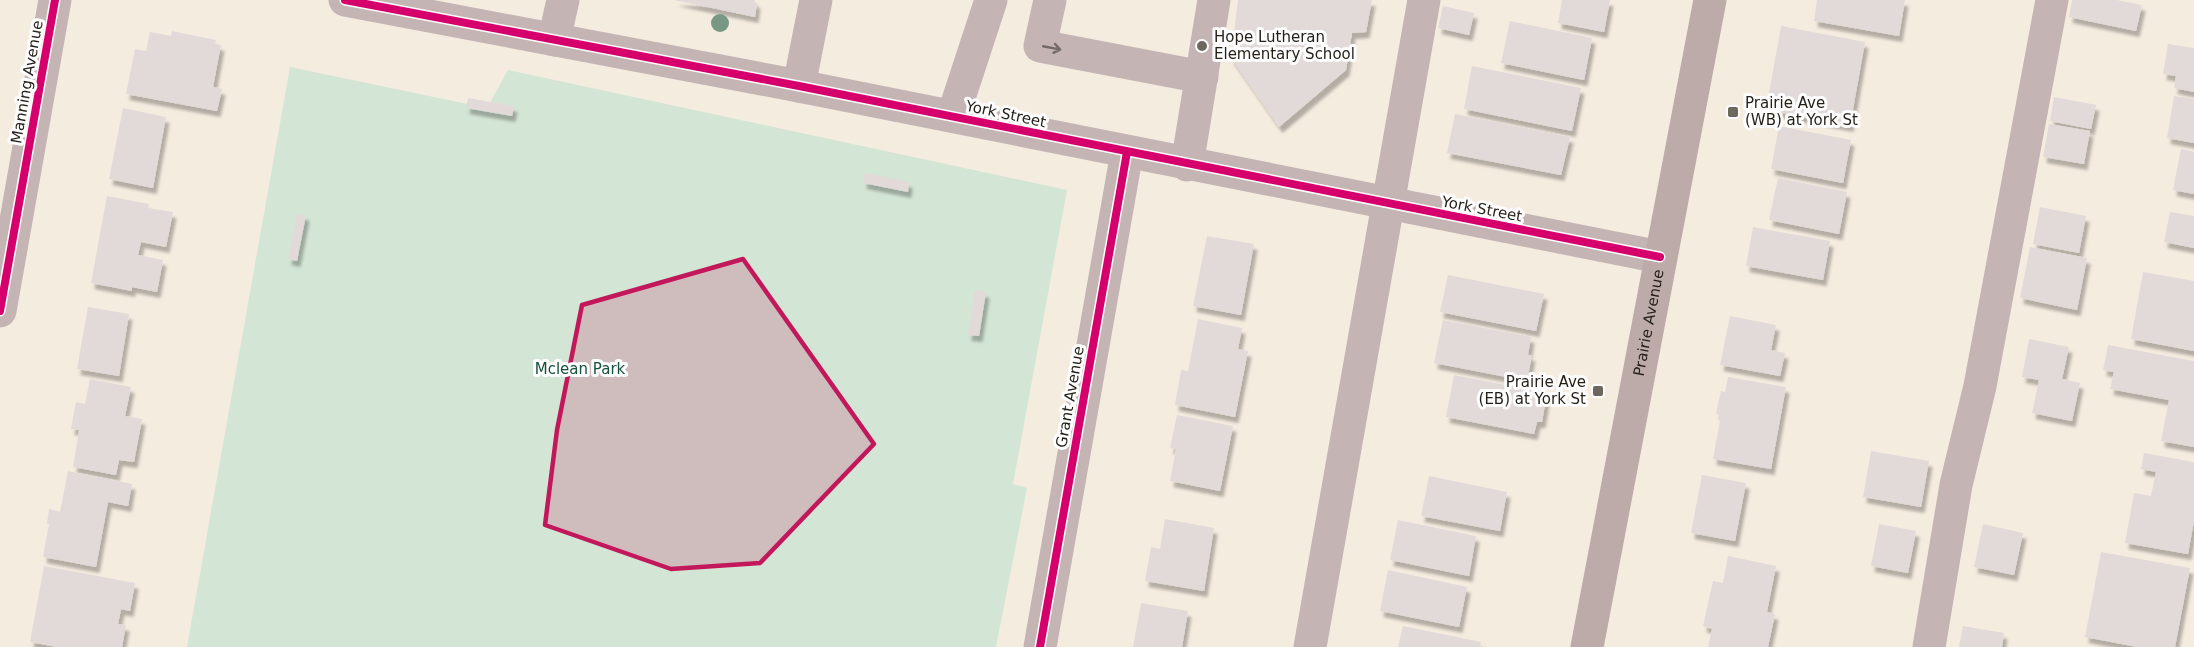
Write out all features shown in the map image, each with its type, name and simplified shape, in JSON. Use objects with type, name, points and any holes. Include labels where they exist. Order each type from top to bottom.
[{"type":"main road","name":"Prairie Avenue","points":[[1587,647],[1710,0]]},
{"type":"street","name":"Manning Avenue","points":[[0,311],[55,0]]},
{"type":"street","name":"York Street","points":[[345,0],[953,116],[1188,165],[1660,257]]},
{"type":"street","points":[[554,40],[563,0]]},
{"type":"street","points":[[799,86],[816,0]]},
{"type":"street","points":[[953,116],[991,0]]},
{"type":"street","points":[[1050,0],[1040,46],[1202,77]]},
{"type":"street","points":[[1188,165],[1214,0]]},
{"type":"street","points":[[1310,647],[1424,0]]},
{"type":"street","points":[[1929,647],[1956,485],[1980,386],[2052,0]]},
{"type":"street","name":"Grant Avenue","points":[[1040,647],[1127,152]]},
{"type":"highlighted area","points":[[743,259],[874,444],[760,563],[671,569],[545,525],[557,430],[582,305]]},
{"type":"green space","name":"Mclean Park","points":[[290,67],[487,108],[508,70],[1067,190],[1013,484],[1027,488],[996,647],[187,647]]},
{"type":"building","points":[[674,0],[755,0],[754,2],[757,3],[755,17]]},
{"type":"building","points":[[1238,0],[1372,0],[1366,32],[1352,33],[1346,70],[1279,127],[1231,58]]},
{"type":"building","points":[[1562,0],[1610,0],[1604,32],[1558,23]]},
{"type":"building","points":[[1817,0],[1905,0],[1899,36],[1814,21]]},
{"type":"building","points":[[2072,0],[2117,0],[2142,5],[2136,31],[2069,17]]},
{"type":"building","points":[[1443,6],[1474,13],[1469,35],[1438,28]]},
{"type":"building","points":[[1510,21],[1592,38],[1584,80],[1501,63]]},
{"type":"building","points":[[1781,26],[1865,42],[1850,126],[1766,110]]},
{"type":"building","points":[[172,31],[216,40],[215,44],[221,45],[213,87],[222,89],[217,111],[126,94],[135,49],[146,51],[150,32],[171,36]]},
{"type":"building","points":[[2168,44],[2194,48],[2194,92],[2174,88],[2176,76],[2163,74]]},
{"type":"building","points":[[1472,66],[1581,88],[1572,131],[1464,109]]},
{"type":"building","points":[[2174,96],[2194,99],[2194,143],[2167,138]]},
{"type":"building","points":[[2054,97],[2096,105],[2091,129],[2050,121]]},
{"type":"building","points":[[468,98],[514,106],[512,116],[466,108]]},
{"type":"building","points":[[123,108],[166,117],[153,188],[109,179]]},
{"type":"building","points":[[1455,114],[1570,137],[1561,175],[1447,153]]},
{"type":"building","points":[[2049,124],[2090,131],[2084,164],[2043,157]]},
{"type":"building","points":[[1779,126],[1851,140],[1843,183],[1771,169]]},
{"type":"building","points":[[2181,149],[2194,152],[2194,194],[2173,190]]},
{"type":"building","points":[[865,173],[909,182],[908,192],[863,183]]},
{"type":"building","points":[[1778,178],[1847,192],[1839,234],[1769,220]]},
{"type":"building","points":[[107,196],[149,204],[148,208],[173,212],[166,247],[141,242],[138,255],[163,260],[157,292],[132,287],[132,291],[91,283]]},
{"type":"building","points":[[2040,207],[2086,216],[2079,253],[2033,244]]},
{"type":"building","points":[[2170,212],[2194,216],[2194,248],[2164,242]]},
{"type":"building","points":[[297,213],[306,215],[297,261],[288,259]]},
{"type":"building","points":[[1753,227],[1830,241],[1823,280],[1746,266]]},
{"type":"building","points":[[1207,236],[1254,244],[1241,315],[1193,306]]},
{"type":"building","points":[[2030,247],[2087,258],[2077,310],[2020,298]]},
{"type":"building","points":[[2143,272],[2194,281],[2194,351],[2131,339]]},
{"type":"building","points":[[1448,275],[1544,294],[1536,331],[1440,312]]},
{"type":"building","points":[[975,290],[986,292],[979,336],[968,335]]},
{"type":"building","points":[[88,307],[129,314],[119,376],[77,369]]},
{"type":"building","points":[[1730,316],[1776,325],[1771,350],[1785,353],[1780,376],[1720,365]]},
{"type":"building","points":[[1198,319],[1242,328],[1238,349],[1248,351],[1235,417],[1175,405],[1181,370],[1188,371]]},
{"type":"building","points":[[1443,320],[1531,337],[1528,355],[1532,355],[1527,381],[1434,363]]},
{"type":"building","points":[[2029,339],[2069,347],[2062,379],[2080,383],[2072,421],[2032,413],[2039,380],[2022,377]]},
{"type":"building","points":[[2108,345],[2194,361],[2194,447],[2161,441],[2169,400],[2110,389],[2114,372],[2103,370]]},
{"type":"building","points":[[1454,375],[1547,393],[1542,422],[1537,422],[1534,434],[1446,417]]},
{"type":"building","points":[[1728,377],[1786,387],[1771,469],[1713,459],[1721,415],[1716,414],[1721,391],[1725,392]]},
{"type":"building","points":[[90,379],[131,387],[125,416],[142,419],[134,462],[119,460],[116,475],[73,467],[79,430],[71,429],[76,402],[85,404]]},
{"type":"building","points":[[1177,415],[1233,426],[1220,491],[1170,481],[1176,449],[1170,448]]},
{"type":"building","points":[[1871,451],[1929,461],[1921,507],[1863,497]]},
{"type":"building","points":[[2144,453],[2194,462],[2194,521],[2188,554],[2125,543],[2134,493],[2151,496],[2156,472],[2141,469]]},
{"type":"building","points":[[68,471],[132,484],[128,506],[108,502],[96,567],[43,557],[49,524],[47,524],[49,509],[60,512]]},
{"type":"building","points":[[1702,475],[1746,483],[1735,541],[1691,533]]},
{"type":"building","points":[[1429,476],[1507,492],[1500,531],[1421,516]]},
{"type":"building","points":[[1165,519],[1214,528],[1204,591],[1145,581],[1151,547],[1160,549]]},
{"type":"building","points":[[1398,520],[1476,536],[1469,576],[1390,560]]},
{"type":"building","points":[[1879,524],[1916,531],[1908,573],[1871,566]]},
{"type":"building","points":[[1983,524],[2023,533],[2014,575],[1974,567]]},
{"type":"building","points":[[2101,552],[2190,568],[2175,647],[2137,647],[2085,637]]},
{"type":"building","points":[[1728,556],[1776,566],[1767,612],[1775,614],[1768,647],[1708,647],[1712,629],[1703,626],[1713,581],[1723,583]]},
{"type":"building","points":[[44,566],[135,583],[130,611],[121,609],[118,624],[126,625],[122,647],[57,647],[30,642]]},
{"type":"building","points":[[1388,570],[1467,587],[1459,627],[1380,611]]},
{"type":"building","points":[[1141,603],[1188,611],[1182,647],[1133,647]]},
{"type":"building","points":[[1403,626],[1481,642],[1480,647],[1398,647]]},
{"type":"building","points":[[1963,626],[2004,633],[2002,647],[1959,647]]},
{"type":"cycle path","points":[[0,311],[55,0]]},
{"type":"cycle path","points":[[345,0],[799,86],[1660,257]]},
{"type":"cycle path","points":[[1040,647],[1127,152]]},
{"type":"place","name":"Hope Lutheran Elementary School","points":[[1202,46]]},
{"type":"place","name":"Prairie Ave (WB) at York St","points":[[1733,112]]},
{"type":"place","name":"Prairie Ave (EB) at York St","points":[[1598,391]]}]
